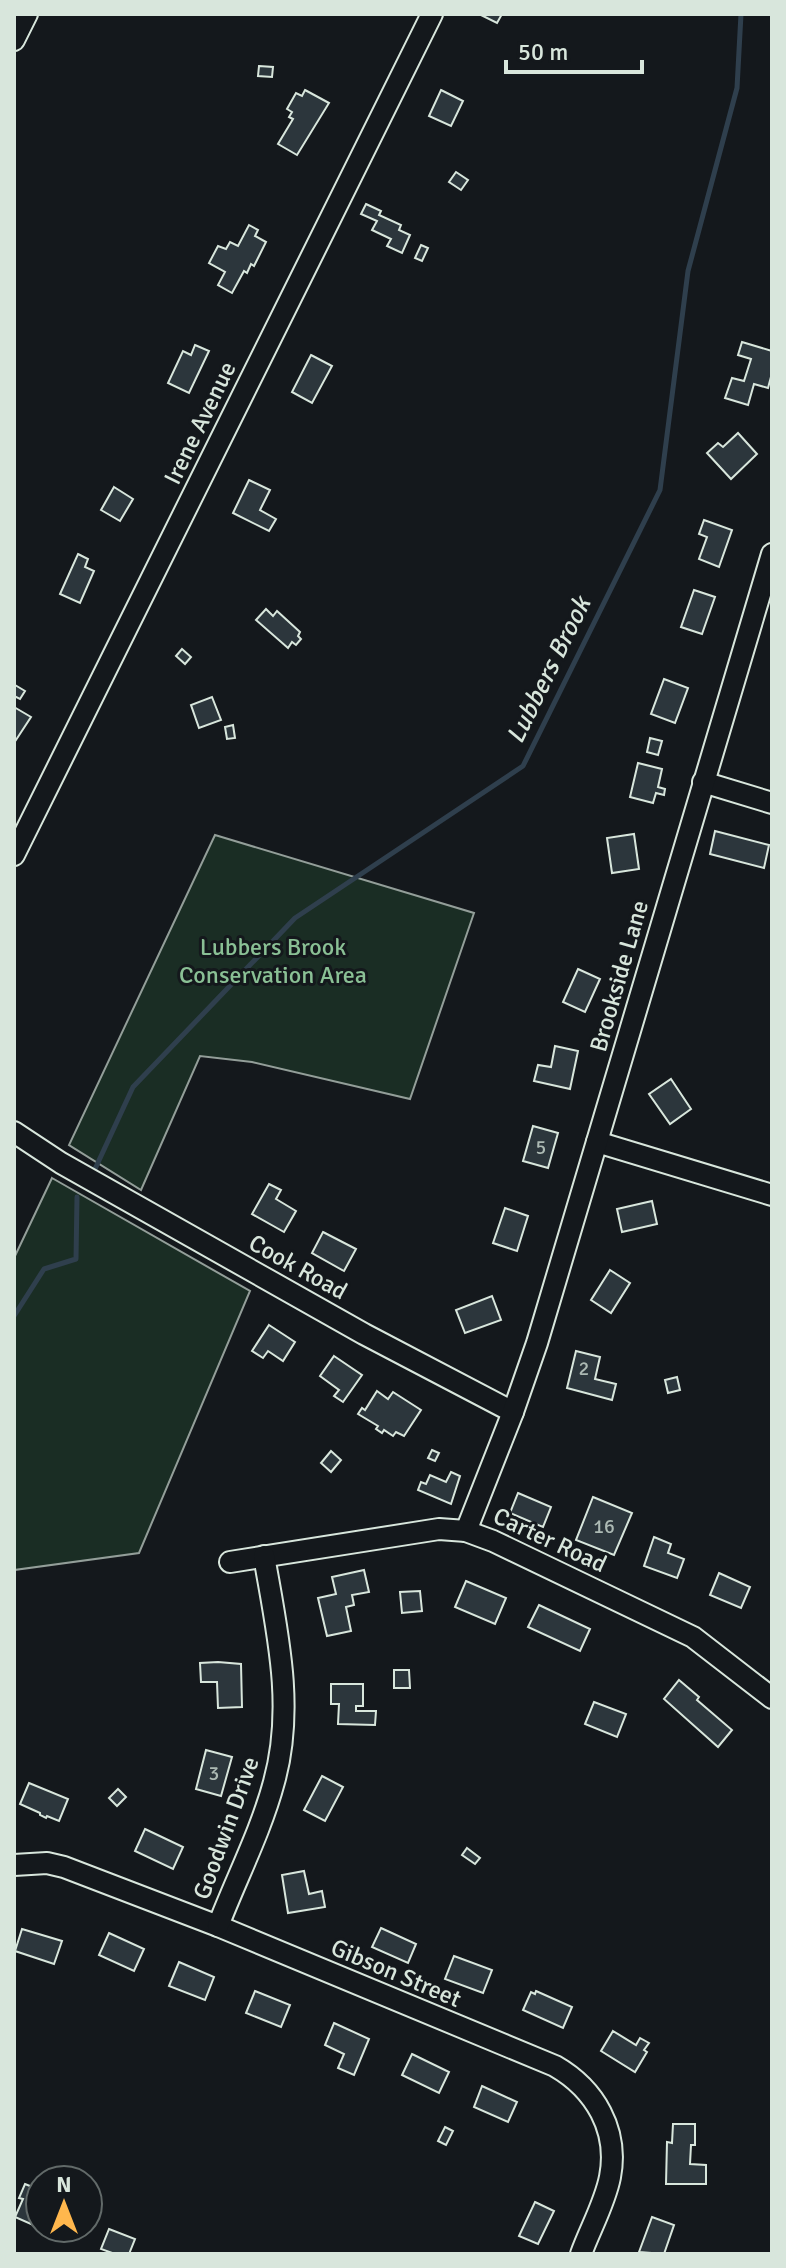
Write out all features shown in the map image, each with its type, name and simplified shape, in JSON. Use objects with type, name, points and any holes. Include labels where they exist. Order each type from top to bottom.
[{"type":"street","points":[[14,40],[27,14]]},
{"type":"street","name":"Irene Avenue","points":[[14,855],[432,14]]},
{"type":"street","name":"Brookside Lane","points":[[466,1531],[537,1343],[772,554]]},
{"type":"street","points":[[703,782],[772,803]]},
{"type":"street","name":"Cook Road","points":[[14,1132],[61,1163],[364,1334],[513,1412]]},
{"type":"street","points":[[597,1142],[772,1195]]},
{"type":"street","name":"Carter Road","points":[[230,1562],[430,1530],[466,1531],[675,1628],[712,1650],[772,1698]]},
{"type":"street","name":"Goodwin Drive","points":[[218,1926],[268,1801],[281,1748],[284,1689],[264,1556]]},
{"type":"street","name":"Gibson Street","points":[[14,1865],[60,1865],[218,1926],[571,2075],[597,2104],[608,2126],[612,2148],[608,2185],[581,2254]]},
{"type":"green space","name":"Lubbers Brook Conservation Area","points":[[215,835],[474,913],[410,1099],[252,1062],[200,1056],[141,1190],[69,1145]]},
{"type":"green space","points":[[52,1178],[250,1291],[139,1553],[14,1570],[14,1258]]},
{"type":"building","points":[[479,14],[502,14],[497,23]]},
{"type":"building","points":[[259,66],[273,67],[272,77],[258,76]]},
{"type":"building","points":[[305,90],[329,103],[297,155],[278,144],[293,119],[289,117],[292,112],[287,109],[296,93],[302,96]]},
{"type":"building","points":[[441,90],[463,101],[451,126],[429,116]]},
{"type":"building","points":[[456,172],[468,180],[461,190],[449,182]]},
{"type":"building","points":[[366,204],[381,211],[379,215],[401,225],[399,230],[410,235],[402,253],[387,246],[391,239],[372,230],[377,221],[361,214]]},
{"type":"building","points":[[249,225],[258,230],[255,236],[266,242],[254,266],[251,264],[247,273],[244,271],[232,293],[218,285],[225,272],[209,263],[218,246],[226,249],[230,242],[238,246]]},
{"type":"building","points":[[421,245],[428,248],[422,261],[415,258]]},
{"type":"building","points":[[742,342],[772,351],[768,388],[754,384],[748,405],[725,398],[732,378],[744,381],[751,359],[738,355]]},
{"type":"building","points":[[195,345],[209,351],[189,393],[168,383],[183,351],[191,355]]},
{"type":"building","points":[[311,355],[332,366],[312,403],[292,392]]},
{"type":"building","points":[[738,433],[757,454],[731,479],[707,453],[718,443],[723,447]]},
{"type":"building","points":[[249,480],[270,490],[260,510],[276,519],[269,531],[233,513]]},
{"type":"building","points":[[114,487],[133,499],[120,521],[101,510]]},
{"type":"building","points":[[704,520],[732,530],[719,567],[699,559],[707,537],[699,534]]},
{"type":"building","points":[[78,554],[88,559],[85,567],[94,571],[80,603],[60,594]]},
{"type":"building","points":[[694,590],[715,597],[702,634],[681,627]]},
{"type":"building","points":[[266,609],[273,616],[277,611],[300,632],[298,636],[301,639],[296,645],[292,642],[288,648],[256,620]]},
{"type":"building","points":[[182,649],[191,657],[185,664],[176,656]]},
{"type":"building","points":[[664,679],[688,688],[675,723],[651,714]]},
{"type":"building","points":[[15,685],[25,691],[20,699],[14,696]]},
{"type":"building","points":[[212,697],[221,720],[199,728],[191,705]]},
{"type":"building","points":[[14,707],[31,717],[14,743]]},
{"type":"building","points":[[233,725],[235,738],[227,739],[225,727]]},
{"type":"building","points":[[650,738],[662,741],[658,755],[647,752]]},
{"type":"building","points":[[638,763],[662,769],[658,787],[665,789],[664,795],[656,793],[653,803],[630,797]]},
{"type":"building","points":[[715,831],[769,845],[764,868],[710,854]]},
{"type":"building","points":[[634,834],[639,869],[612,873],[607,838]]},
{"type":"building","points":[[578,969],[600,979],[585,1012],[563,1002]]},
{"type":"building","points":[[555,1046],[578,1051],[570,1089],[534,1081],[538,1065],[551,1067]]},
{"type":"building","points":[[671,1079],[691,1109],[670,1124],[649,1094]]},
{"type":"building","points":[[533,1126],[558,1133],[548,1168],[523,1161]]},
{"type":"building","points":[[269,1184],[281,1190],[276,1199],[296,1211],[284,1232],[252,1214]]},
{"type":"building","points":[[652,1201],[657,1224],[622,1232],[617,1209]]},
{"type":"building","points":[[505,1208],[528,1216],[517,1251],[493,1243]]},
{"type":"building","points":[[323,1232],[356,1249],[344,1271],[312,1253]]},
{"type":"building","points":[[610,1270],[630,1283],[611,1313],[591,1300]]},
{"type":"building","points":[[492,1296],[501,1320],[465,1333],[456,1310]]},
{"type":"building","points":[[269,1325],[295,1342],[283,1361],[268,1351],[263,1358],[252,1351]]},
{"type":"building","points":[[576,1351],[600,1357],[595,1379],[616,1384],[612,1400],[567,1388]]},
{"type":"building","points":[[334,1356],[362,1375],[343,1402],[334,1396],[339,1390],[320,1376]]},
{"type":"building","points":[[677,1377],[680,1390],[668,1393],[665,1380]]},
{"type":"building","points":[[377,1391],[388,1399],[393,1392],[421,1410],[404,1436],[396,1432],[393,1436],[384,1430],[382,1433],[376,1429],[378,1426],[358,1414],[362,1408],[365,1410]]},
{"type":"building","points":[[432,1450],[439,1453],[435,1461],[428,1458]]},
{"type":"building","points":[[331,1451],[341,1460],[331,1472],[321,1463]]},
{"type":"building","points":[[451,1472],[460,1476],[451,1504],[418,1490],[421,1482],[426,1484],[430,1475],[446,1482]]},
{"type":"building","points":[[518,1493],[551,1507],[543,1527],[510,1513]]},
{"type":"building","points":[[593,1497],[632,1513],[614,1555],[576,1540]]},
{"type":"building","points":[[654,1537],[671,1544],[668,1553],[684,1559],[677,1578],[644,1566]]},
{"type":"building","points":[[364,1570],[369,1592],[352,1595],[354,1605],[346,1607],[351,1631],[327,1636],[318,1598],[336,1594],[332,1577]]},
{"type":"building","points":[[719,1573],[750,1587],[741,1608],[710,1595]]},
{"type":"building","points":[[466,1581],[506,1598],[495,1624],[455,1607]]},
{"type":"building","points":[[420,1591],[422,1611],[402,1613],[400,1592]]},
{"type":"building","points":[[539,1605],[590,1629],[580,1651],[528,1627]]},
{"type":"building","points":[[200,1663],[241,1664],[242,1707],[218,1708],[217,1682],[201,1682]]},
{"type":"building","points":[[394,1670],[409,1670],[410,1688],[394,1688]]},
{"type":"building","points":[[679,1680],[732,1730],[718,1747],[664,1699]]},
{"type":"building","points":[[331,1684],[363,1684],[363,1706],[356,1706],[356,1711],[376,1711],[375,1725],[338,1724],[339,1704],[331,1704]]},
{"type":"building","points":[[594,1702],[626,1714],[617,1737],[585,1724]]},
{"type":"building","points":[[206,1750],[232,1757],[221,1796],[196,1789]]},
{"type":"building","points":[[322,1776],[343,1787],[325,1821],[304,1810]]},
{"type":"building","points":[[29,1783],[68,1799],[59,1821],[46,1818],[20,1804]]},
{"type":"building","points":[[118,1789],[126,1797],[117,1806],[109,1798]]},
{"type":"building","points":[[145,1829],[183,1847],[173,1869],[135,1851]]},
{"type":"building","points":[[467,1848],[480,1858],[475,1864],[462,1855]]},
{"type":"building","points":[[304,1871],[309,1894],[322,1891],[325,1907],[288,1913],[282,1875]]},
{"type":"building","points":[[381,1928],[416,1944],[408,1963],[372,1947]]},
{"type":"building","points":[[22,1929],[62,1941],[54,1964],[15,1951]]},
{"type":"building","points":[[109,1933],[144,1949],[134,1971],[99,1955]]},
{"type":"building","points":[[454,1956],[492,1970],[483,1993],[445,1979]]},
{"type":"building","points":[[179,1962],[214,1977],[205,2000],[169,1986]]},
{"type":"building","points":[[255,1991],[290,2005],[281,2027],[246,2013]]},
{"type":"building","points":[[536,1991],[572,2007],[563,2028],[523,2010],[531,1992],[535,1994]]},
{"type":"building","points":[[334,2023],[369,2039],[354,2075],[338,2068],[344,2054],[325,2045]]},
{"type":"building","points":[[613,2031],[636,2045],[640,2038],[649,2043],[635,2072],[601,2051]]},
{"type":"building","points":[[412,2054],[449,2072],[439,2093],[402,2075]]},
{"type":"building","points":[[482,2086],[517,2102],[508,2122],[474,2107]]},
{"type":"building","points":[[673,2124],[695,2124],[695,2145],[691,2145],[690,2164],[706,2165],[706,2184],[666,2184],[667,2142],[672,2143]]},
{"type":"building","points":[[445,2127],[453,2131],[446,2145],[438,2141]]},
{"type":"building","points":[[24,2186],[24,2221],[15,2217],[23,2199],[19,2198]]},
{"type":"building","points":[[535,2202],[554,2211],[538,2244],[519,2236]]},
{"type":"building","points":[[652,2217],[674,2225],[664,2254],[639,2252]]},
{"type":"building","points":[[109,2229],[135,2239],[129,2254],[115,2254],[101,2249]]},
{"type":"waterway","name":"Lubbers Brook","points":[[95,1169],[133,1087],[295,918],[523,766],[660,490],[688,271],[737,88],[741,14]]},
{"type":"waterway","name":"Lubbers Brook","points":[[14,1316],[44,1269],[76,1259],[77,1197]]}]
